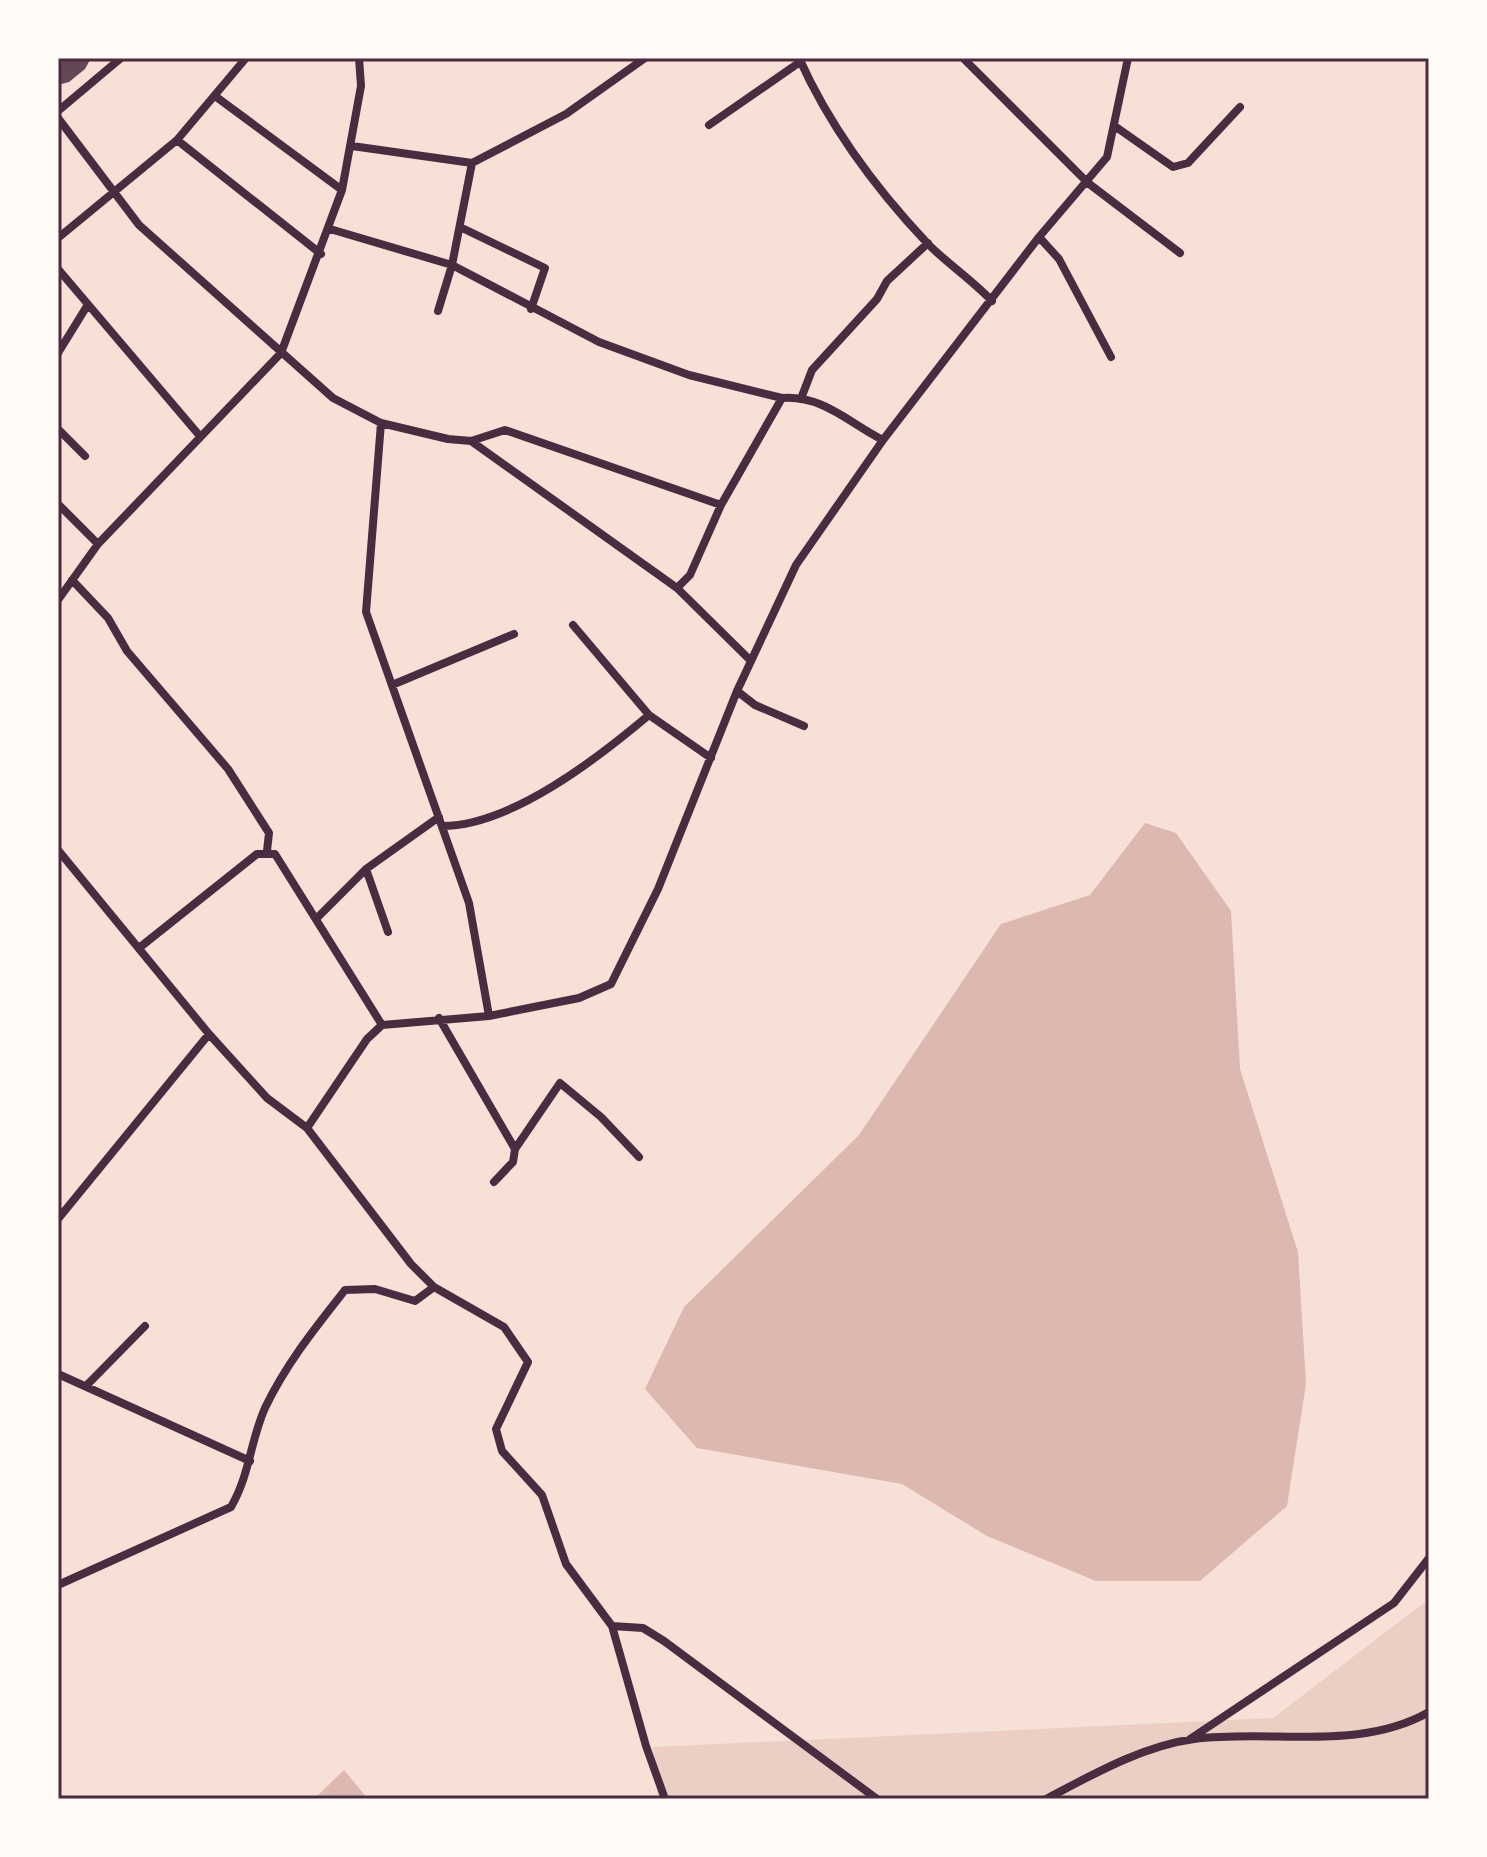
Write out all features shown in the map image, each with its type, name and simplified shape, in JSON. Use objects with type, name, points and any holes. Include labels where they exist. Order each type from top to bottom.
[{"type":"street","points":[[58,111],[121,58]]},
{"type":"street","points":[[58,238],[177,140],[246,58]]},
{"type":"street","points":[[58,600],[98,544],[199,435],[281,353],[321,254],[342,190],[361,86],[359,58]]},
{"type":"street","points":[[352,146],[472,163],[566,114],[645,58]]},
{"type":"street","points":[[963,58],[1088,183],[1180,253]]},
{"type":"street","points":[[307,1128],[367,1039],[382,1025],[489,1016],[579,998],[611,984],[658,889],[737,691],[811,540],[883,440],[1039,237],[1107,157],[1116,127],[1128,58]]},
{"type":"street","points":[[709,125],[800,60],[848,147],[928,243],[992,301]]},
{"type":"street","points":[[215,96],[342,190]]},
{"type":"street","points":[[1116,127],[1173,167],[1188,163],[1240,107]]},
{"type":"street","points":[[58,118],[139,225],[333,398],[381,423],[471,441],[677,588],[751,661]]},
{"type":"street","points":[[177,140],[321,254]]},
{"type":"street","points":[[438,311],[452,265],[472,163]]},
{"type":"street","points":[[460,227],[545,268],[531,309]]},
{"type":"street","points":[[330,229],[452,265],[599,342],[689,375],[782,398],[802,396],[843,414],[883,440]]},
{"type":"street","points":[[1039,237],[1059,259],[1111,357]]},
{"type":"street","points":[[802,396],[812,370],[877,299],[887,281],[928,243]]},
{"type":"street","points":[[58,269],[199,435]]},
{"type":"street","points":[[58,353],[87,306]]},
{"type":"street","points":[[677,588],[690,575],[721,505],[782,398]]},
{"type":"street","points":[[381,423],[366,612],[469,903],[489,1016]]},
{"type":"street","points":[[58,429],[85,456]]},
{"type":"street","points":[[471,441],[505,430],[721,505]]},
{"type":"street","points":[[58,504],[98,544]]},
{"type":"street","points":[[72,580],[108,618],[127,651],[189,718],[228,769],[269,833],[267,851]]},
{"type":"street","points":[[573,625],[649,715],[711,758]]},
{"type":"street","points":[[392,685],[514,634]]},
{"type":"street","points":[[737,691],[755,705],[804,726]]},
{"type":"street","points":[[316,919],[366,869],[441,822],[484,820],[547,788],[598,756],[649,715]]},
{"type":"street","points":[[58,850],[209,1034],[267,1098],[307,1128],[411,1264],[434,1287],[504,1327],[528,1362],[496,1429],[502,1451],[542,1495],[566,1564],[612,1626],[646,1746],[665,1799]]},
{"type":"street","points":[[139,948],[257,854],[267,851],[275,854],[382,1025]]},
{"type":"street","points":[[366,869],[388,932]]},
{"type":"street","points":[[439,1018],[515,1149]]},
{"type":"street","points":[[58,1219],[209,1034]]},
{"type":"street","points":[[494,1182],[513,1162],[515,1149],[560,1083],[601,1117],[639,1157]]},
{"type":"street","points":[[58,1585],[231,1507],[245,1483],[265,1410],[293,1356],[345,1290],[375,1289],[415,1301],[434,1287]]},
{"type":"street","points":[[86,1386],[145,1326]]},
{"type":"street","points":[[58,1374],[250,1461]]},
{"type":"street","points":[[1190,1740],[1394,1603],[1429,1558]]},
{"type":"street","points":[[612,1626],[643,1628],[664,1641],[877,1799]]},
{"type":"street","points":[[1046,1799],[1116,1763],[1190,1740],[1251,1733],[1315,1736],[1392,1731],[1429,1712]]},
{"type":"shaded area","points":[[1145,823],[1176,833],[1231,911],[1240,1069],[1298,1252],[1306,1384],[1287,1506],[1200,1581],[1096,1581],[987,1536],[902,1484],[697,1448],[645,1389],[684,1307],[859,1135],[1001,924],[1090,895]]},
{"type":"shaded area","points":[[1429,1599],[1429,1799],[658,1799],[653,1747],[1273,1718]]},
{"type":"shaded area","points":[[344,1770],[368,1799],[314,1799]]},
{"type":"building","points":[[68,58],[91,58],[85,69],[69,82],[58,85],[58,63]]}]
